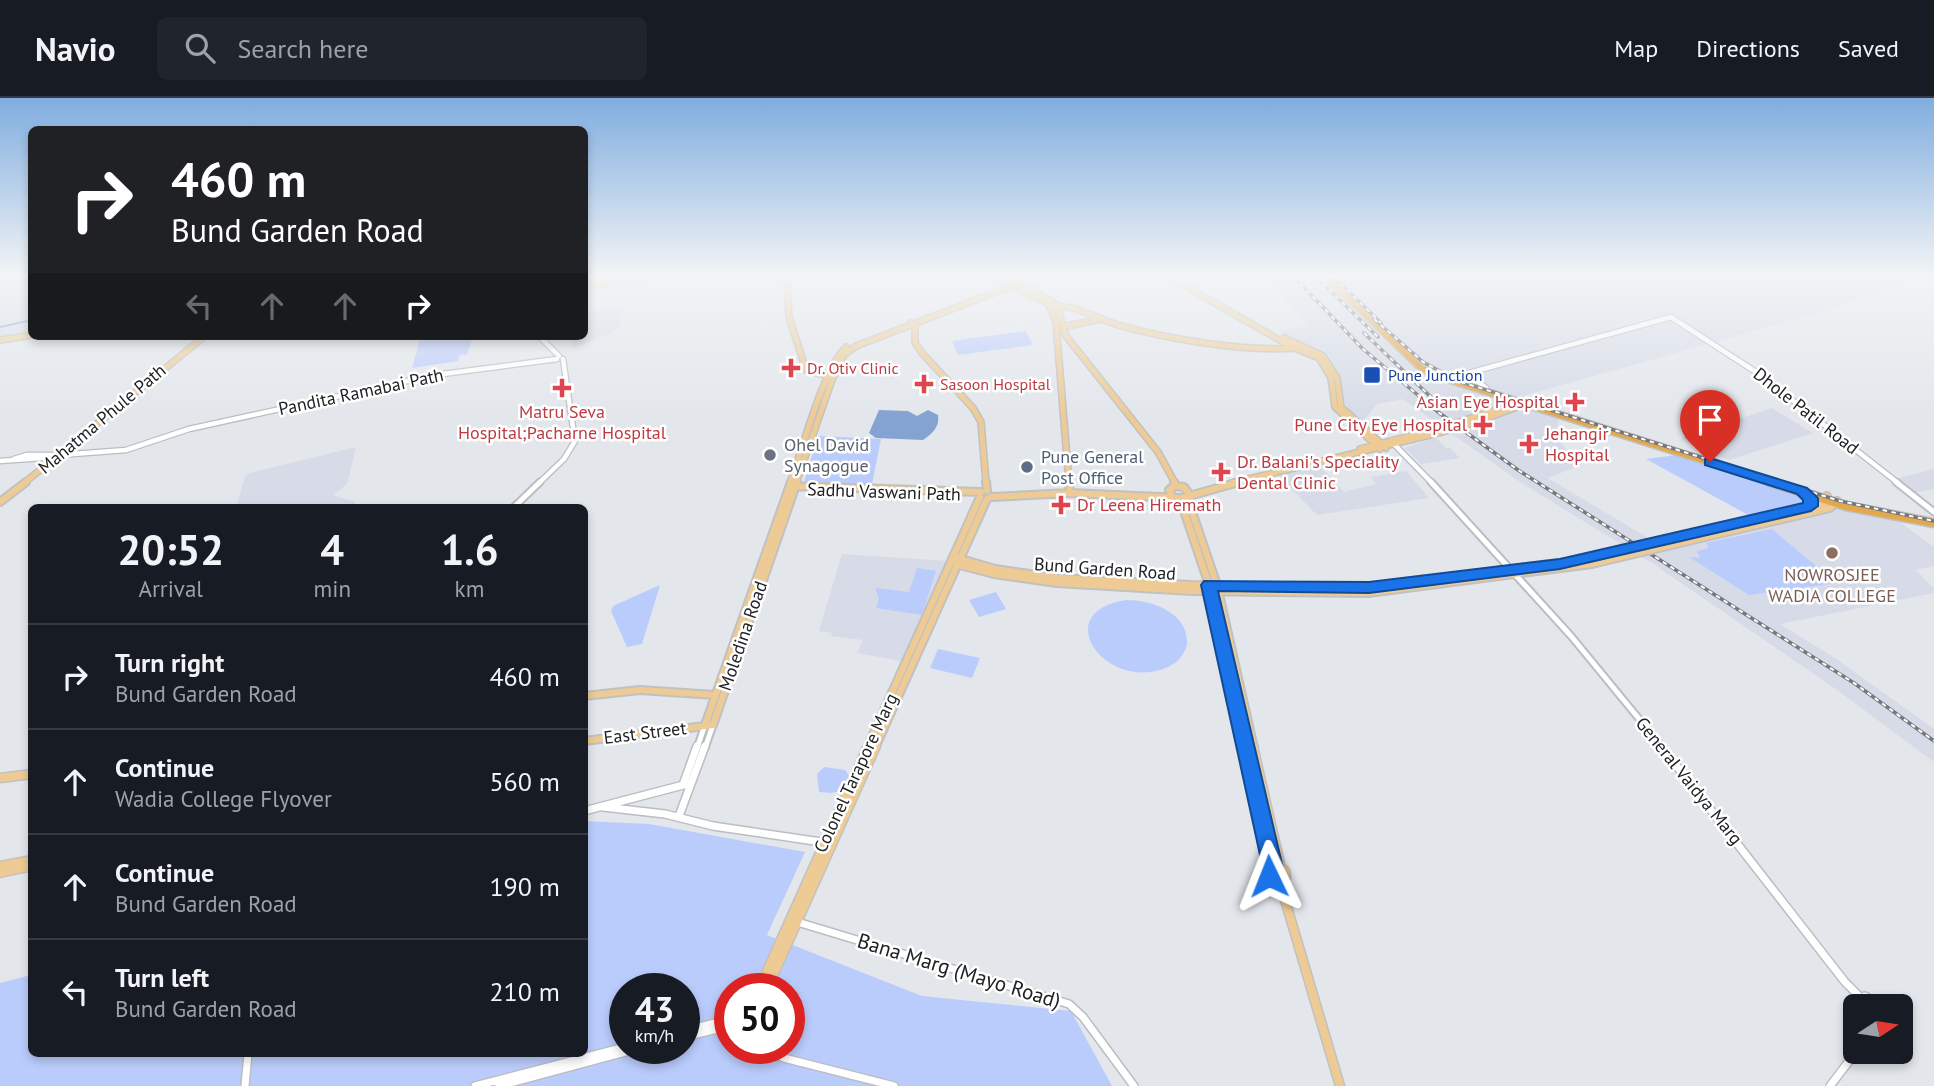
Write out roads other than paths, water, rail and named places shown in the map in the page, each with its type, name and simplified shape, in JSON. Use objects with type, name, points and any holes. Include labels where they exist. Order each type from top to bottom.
[{"type":"highway","points":[[1376,323],[1426,372],[1837,501],[1934,518]]},
{"type":"highway","points":[[1378,323],[1425,366],[1451,378],[1827,498]]},
{"type":"highway","points":[[1802,491],[1811,498],[1811,506]]},
{"type":"main road","points":[[792,323],[793,335],[806,370],[832,376]]},
{"type":"main road","points":[[1056,323],[1070,492]]},
{"type":"main road","points":[[1060,323],[1072,343],[1158,452],[1181,495],[1213,588],[1277,868],[1287,876],[1284,882],[1280,883]]},
{"type":"main road","points":[[1062,327],[1084,323]]},
{"type":"main road","points":[[1117,323],[1183,336],[1283,349],[1297,347]]},
{"type":"main road","points":[[1253,323],[1323,359],[1331,377],[1335,407],[1381,446]]},
{"type":"main road","points":[[1254,323],[1278,337]]},
{"type":"main road","points":[[791,487],[844,348],[913,324],[918,348],[973,408],[981,422],[985,495]]},
{"type":"main road","points":[[0,339],[28,335]]},
{"type":"main road","name":"Mahatma Phule Path","points":[[0,502],[200,340]]},
{"type":"main road","points":[[1059,346],[1065,342],[1072,343]]},
{"type":"main road","points":[[1181,495],[1357,450],[1393,444],[1471,421],[1520,401]]},
{"type":"main road","points":[[1176,486],[1170,488],[1181,495],[1381,446]]},
{"type":"main road","name":"Sadhu Vaswani Path","points":[[791,487],[985,495],[1070,492],[1181,495]]},
{"type":"main road","name":"Moledina Road","points":[[709,725],[715,695],[791,487]]},
{"type":"main road","name":"Moledina Road","points":[[709,725],[791,487]]},
{"type":"main road","name":"Colonel Tarapore Marg","points":[[767,973],[985,495]]},
{"type":"main road","points":[[1698,536],[1824,503],[1827,498]]},
{"type":"main road","points":[[1698,536],[1830,508],[1837,501]]},
{"type":"main road","name":"Bund Garden Road","points":[[955,561],[994,574],[1057,583],[1213,588],[1366,587],[1589,561],[1698,536]]},
{"type":"main road","points":[[588,696],[640,690],[715,695]]},
{"type":"main road","name":"East Street","points":[[588,740],[709,725]]},
{"type":"main road","points":[[0,778],[28,774]]},
{"type":"main road","points":[[0,866],[28,861]]},
{"type":"main road","points":[[0,873],[28,867]]},
{"type":"main road","points":[[1277,868],[1270,870],[1269,876],[1280,883],[1340,1086]]},
{"type":"main road","name":"Colonel Tarapore Marg","points":[[773,973],[793,920]]},
{"type":"street","name":"Dhole Patil Road","points":[[1475,371],[1649,323]]},
{"type":"street","name":"Dhole Patil Road","points":[[1680,323],[1759,374],[1846,440],[1934,518]]},
{"type":"street","points":[[517,504],[564,459],[575,441],[560,358],[543,340]]},
{"type":"street","name":"Pandita Ramabai Path","points":[[60,455],[113,453],[167,436],[284,407],[435,375],[560,358]]},
{"type":"street","points":[[1451,378],[1475,371],[1475,379],[1486,388]]},
{"type":"street","name":"General Vaidya Marg","points":[[1393,444],[1515,571],[1668,752],[1854,994]]},
{"type":"street","points":[[0,461],[58,456],[27,455],[14,459]]},
{"type":"street","points":[[683,817],[688,782],[709,725]]},
{"type":"street","points":[[588,810],[688,782]]},
{"type":"street","points":[[636,811],[634,807],[638,797]]},
{"type":"street","points":[[603,807],[683,817],[713,827],[828,843]]},
{"type":"street","name":"Bana Marg (Mayo Road)","points":[[793,920],[1069,1004],[1083,1017],[1134,1086]]},
{"type":"street","points":[[588,1057],[609,1051]]},
{"type":"street","points":[[499,1086],[609,1056]]},
{"type":"street","points":[[245,1086],[248,1057]]},
{"type":"street","points":[[475,1086],[587,1057]]},
{"type":"street","points":[[805,1063],[894,1086]]},
{"type":"street","points":[[1830,1086],[1847,1064]]},
{"type":"waterway","points":[[0,327],[18,323]]},
{"type":"railway","points":[[1338,323],[1363,349],[1438,412],[1518,470],[1854,683],[1934,741]]},
{"type":"railway","points":[[1364,323],[1378,337]]},
{"type":"railway","points":[[1379,323],[1423,362],[1458,381],[1840,501],[1934,521]]},
{"type":"railway","points":[[1364,333],[1435,401]]},
{"type":"place","name":"Dr. Otiv Clinic","points":[[791,368]]},
{"type":"place","name":"Pune Junction","points":[[1372,375]]},
{"type":"place","name":"Sasoon Hospital","points":[[924,384]]},
{"type":"place","name":"Matru Seva Hospital;Pacharne Hospital","points":[[562,388]]},
{"type":"place","name":"Asian Eye Hospital","points":[[1575,402]]},
{"type":"place","name":"Pune City Eye Hospital","points":[[1483,425]]},
{"type":"place","name":"Jehangir Hospital","points":[[1529,444]]},
{"type":"place","name":"Ohel David Synagogue","points":[[770,455]]},
{"type":"place","name":"Pune General Post Office","points":[[1027,467]]},
{"type":"place","name":"Dr. Balani's Speciality Dental Clinic","points":[[1221,472]]},
{"type":"place","name":"Dr Leena Hiremath","points":[[1061,505]]},
{"type":"place","name":"NOWROSJEE WADIA COLLEGE","points":[[1832,553]]}]
